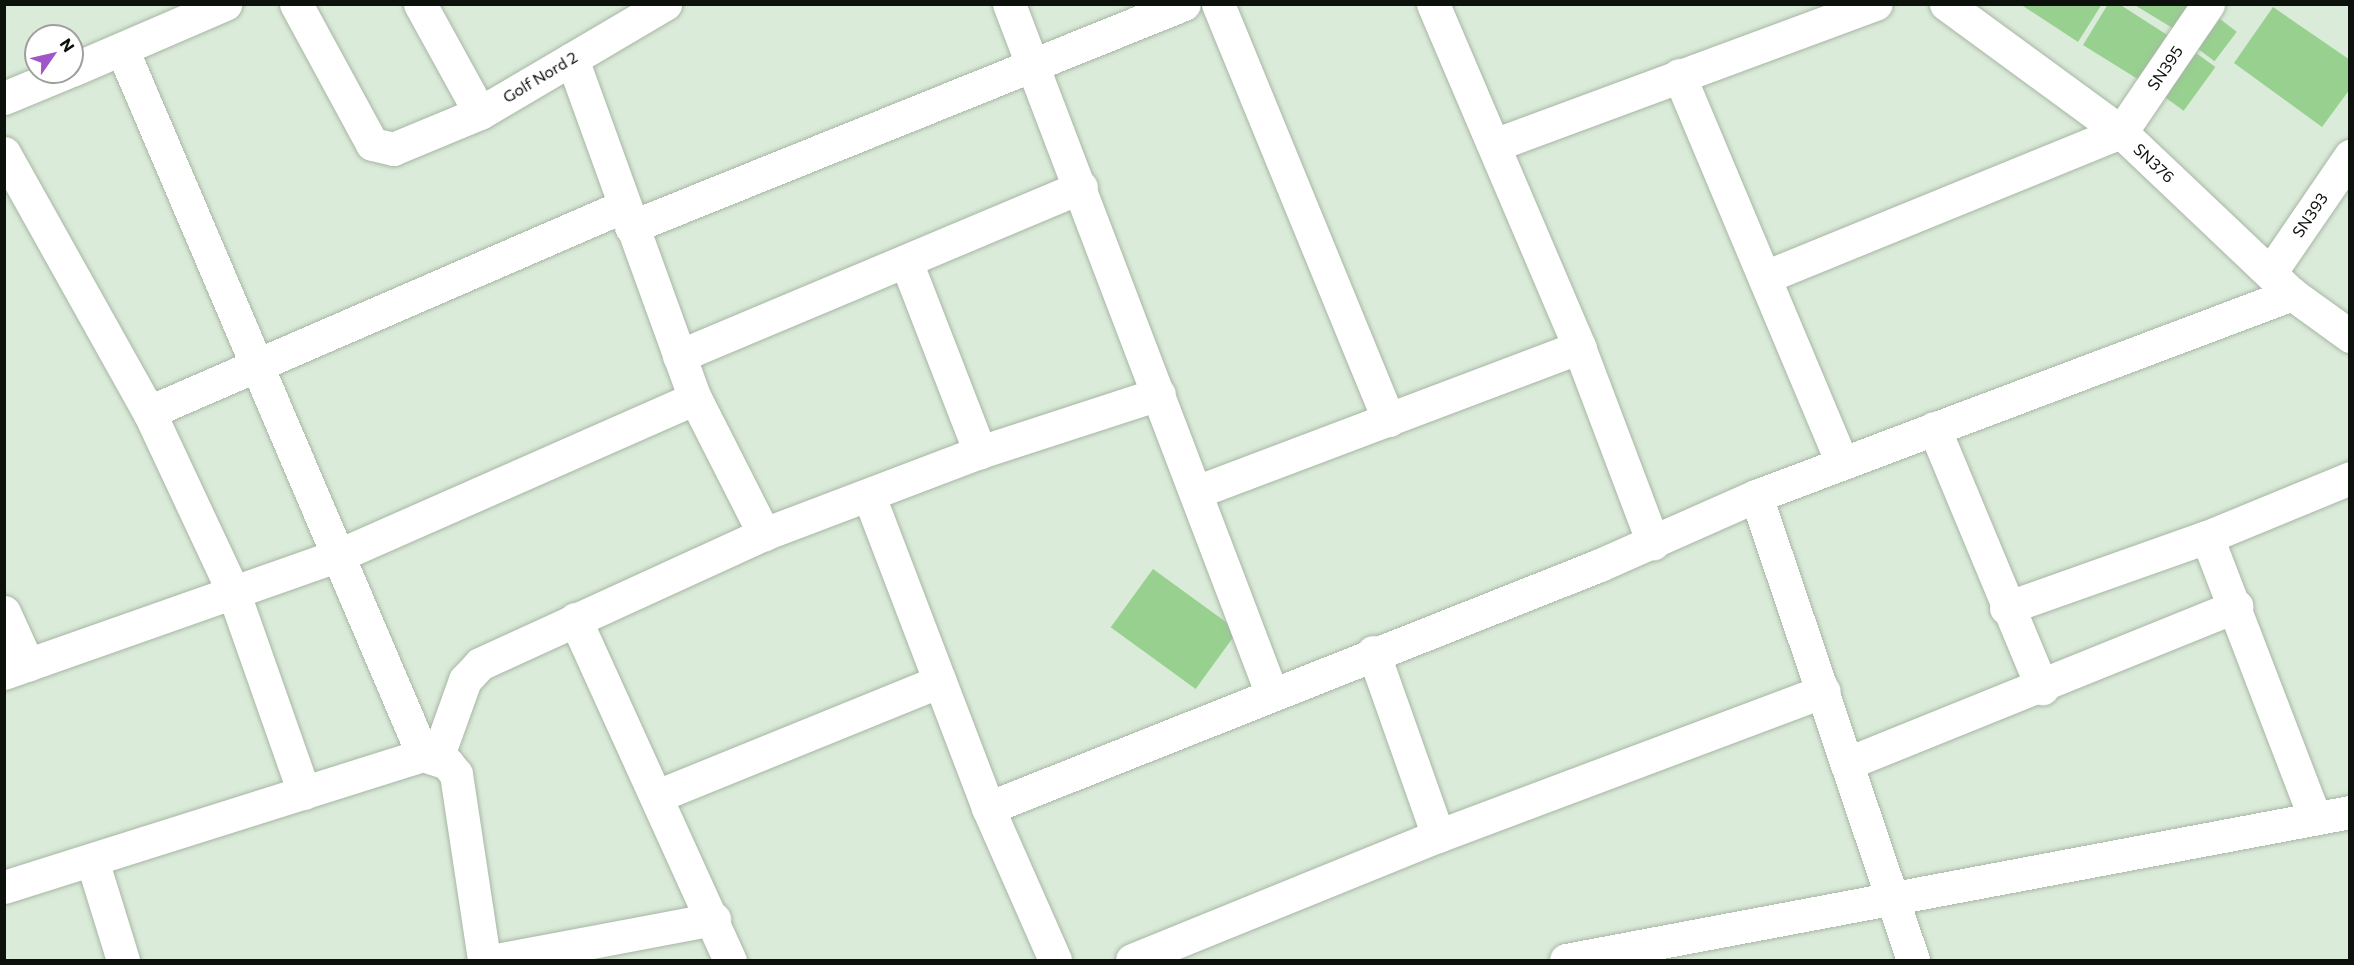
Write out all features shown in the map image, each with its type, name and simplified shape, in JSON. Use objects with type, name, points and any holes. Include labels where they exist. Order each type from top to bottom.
[{"type":"street","points":[[84,65],[225,4]]},
{"type":"street","name":"Golf Nord 2","points":[[296,4],[372,144],[393,149],[414,145],[480,113],[664,4]]},
{"type":"street","points":[[420,4],[480,113]]},
{"type":"street","points":[[1009,4],[1160,394],[1271,692]]},
{"type":"street","points":[[149,412],[254,367],[627,216],[1032,64],[1184,4]]},
{"type":"street","points":[[1218,4],[1389,420]]},
{"type":"street","points":[[1433,4],[1579,348],[1653,543]]},
{"type":"street","points":[[1494,145],[1876,4]]},
{"type":"street","name":"SN395","points":[[2121,132],[2208,4]]},
{"type":"street","name":"SN376","points":[[1964,10],[2121,132],[2281,284],[2349,336]]},
{"type":"street","points":[[122,50],[254,367],[337,556],[430,757],[456,774],[484,960]]},
{"type":"street","points":[[572,59],[627,216],[695,398],[764,534]]},
{"type":"street","points":[[1679,75],[1842,463]]},
{"type":"street","points":[[4,98],[38,84]]},
{"type":"street","points":[[1765,277],[2121,132]]},
{"type":"street","points":[[4,153],[149,412],[233,591],[304,793]]},
{"type":"street","name":"SN393","points":[[2281,284],[2349,156]]},
{"type":"street","points":[[679,356],[907,264],[1081,188]]},
{"type":"street","points":[[907,264],[980,452]]},
{"type":"street","points":[[988,808],[1271,692],[1653,543],[1756,496],[1934,428],[2281,284]]},
{"type":"street","points":[[1196,492],[1579,348]]},
{"type":"street","points":[[4,887],[304,793],[430,757],[472,671],[575,619],[764,534],[980,452],[1160,394]]},
{"type":"street","points":[[4,612],[16,669],[337,556],[695,398]]},
{"type":"street","points":[[1934,428],[2006,608],[2042,688]]},
{"type":"street","points":[[2006,608],[2207,537],[2349,478]]},
{"type":"street","points":[[869,496],[988,808],[1055,960]]},
{"type":"street","points":[[1756,496],[1913,960]]},
{"type":"street","points":[[2207,537],[2237,606],[2315,818]]},
{"type":"street","points":[[1848,763],[2042,688],[2237,606]]},
{"type":"street","points":[[575,619],[714,919],[730,960]]},
{"type":"street","points":[[1373,652],[1438,836]]},
{"type":"street","points":[[657,796],[940,681]]},
{"type":"street","points":[[1132,960],[1438,836],[1824,692]]},
{"type":"street","points":[[1566,960],[2349,812]]},
{"type":"street","points":[[92,860],[123,960]]},
{"type":"street","points":[[497,960],[714,919]]},
{"type":"building","points":[[2020,4],[2102,4],[2078,42]]},
{"type":"building","points":[[2108,4],[2119,4],[2172,38],[2144,83],[2083,45]]},
{"type":"building","points":[[2133,4],[2195,4],[2179,32]]},
{"type":"building","points":[[2273,7],[2350,60],[2350,89],[2322,127],[2234,63]]},
{"type":"building","points":[[2220,19],[2237,32],[2215,61],[2198,49]]},
{"type":"building","points":[[2196,53],[2215,67],[2184,111],[2164,97]]},
{"type":"building","points":[[1153,569],[1238,631],[1196,689],[1111,627]]}]
